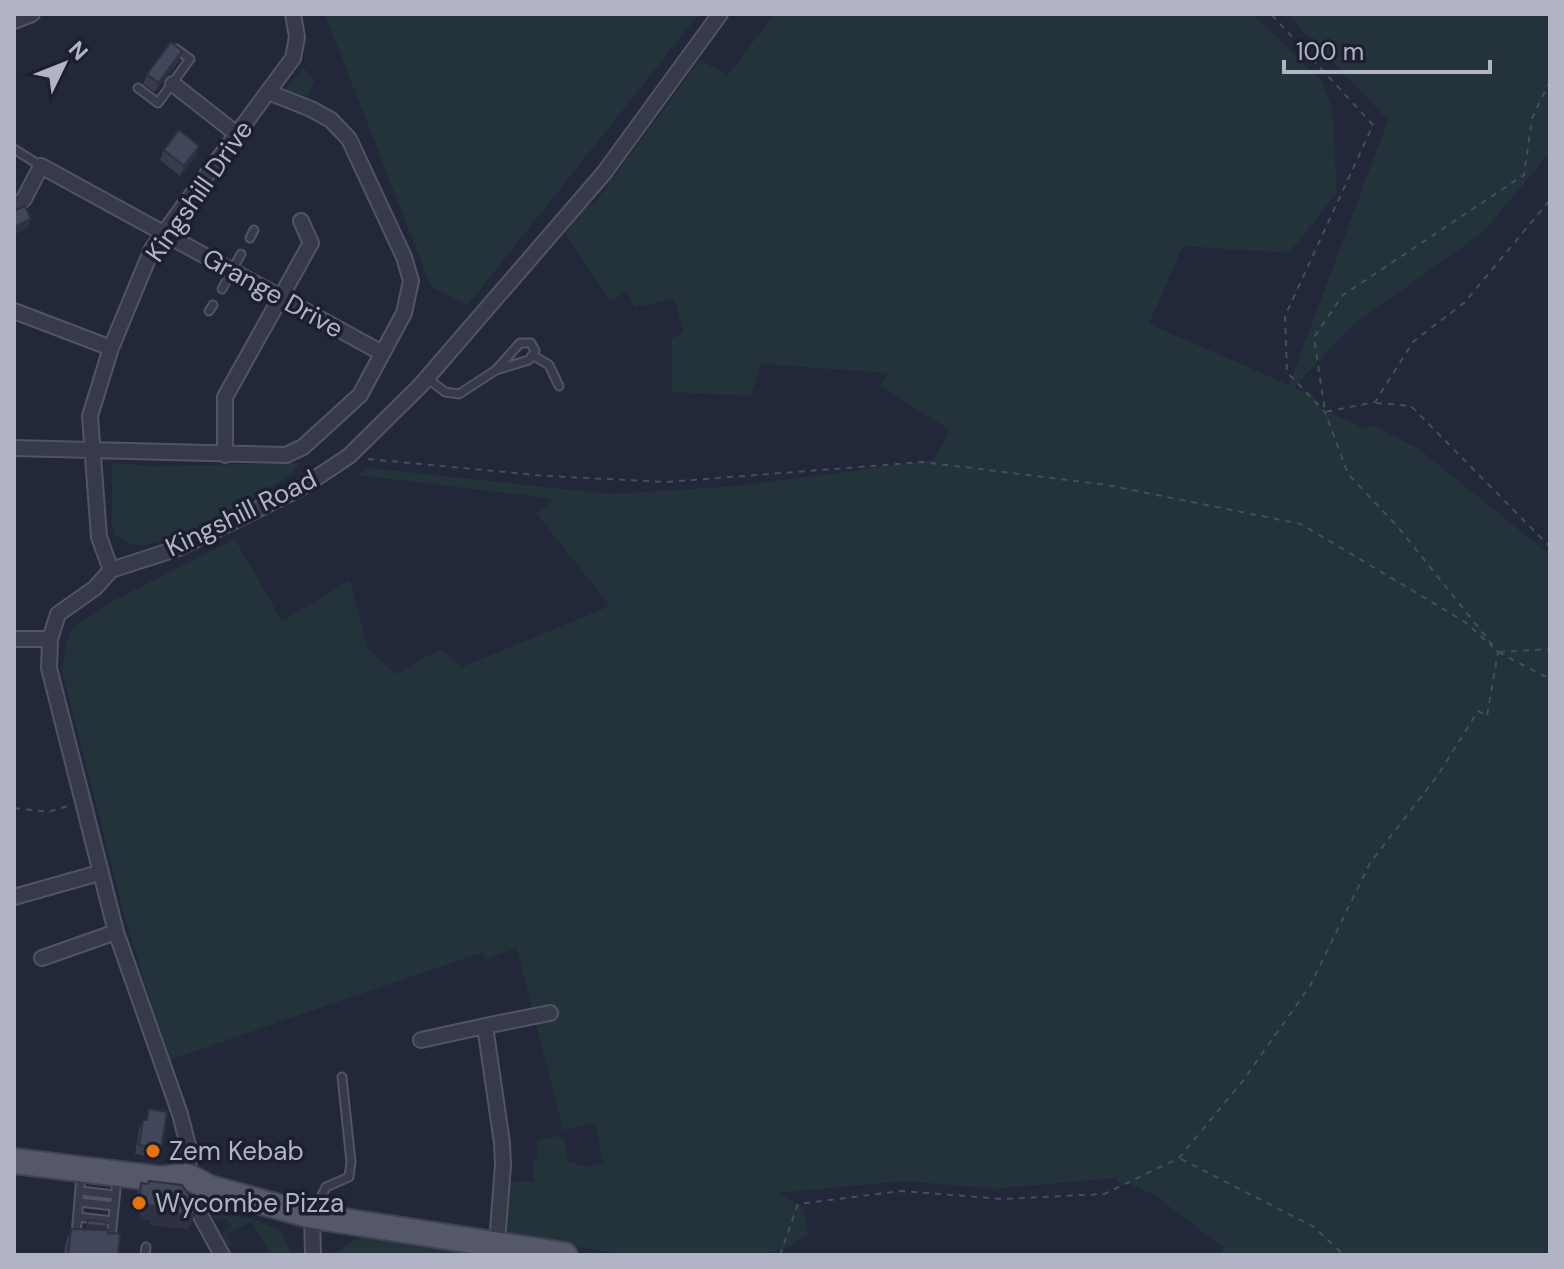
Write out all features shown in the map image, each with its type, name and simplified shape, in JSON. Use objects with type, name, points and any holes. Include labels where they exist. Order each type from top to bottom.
[{"type":"main road","points":[[14,1161],[81,1179],[116,1184],[187,1176],[210,1188],[312,1216],[565,1255]]},
{"type":"street","points":[[14,21],[32,14]]},
{"type":"street","name":"Kingshill Drive","points":[[111,570],[99,537],[90,416],[111,348],[152,249],[293,58],[297,37],[293,14]]},
{"type":"street","name":"Kingshill Road","points":[[50,639],[58,614],[95,588],[111,570],[179,548],[301,488],[349,456],[427,378],[604,173],[720,14]]},
{"type":"street","points":[[173,84],[238,135]]},
{"type":"street","points":[[14,448],[286,455],[303,447],[360,395],[404,313],[411,281],[404,257],[349,139],[331,120],[268,92]]},
{"type":"street","points":[[14,207],[24,199],[41,166]]},
{"type":"street","name":"Grange Drive","points":[[41,166],[382,353]]},
{"type":"street","points":[[225,455],[225,397],[311,243],[301,221]]},
{"type":"street","points":[[14,311],[111,348]]},
{"type":"street","points":[[14,639],[50,639],[49,668],[99,873],[116,932],[180,1114],[190,1153],[187,1176]]},
{"type":"street","points":[[14,897],[99,873]]},
{"type":"street","points":[[42,958],[116,932]]},
{"type":"street","points":[[421,1040],[550,1013]]},
{"type":"street","points":[[485,1026],[502,1143],[497,1243]]},
{"type":"street","points":[[197,1209],[222,1255]]},
{"type":"street","points":[[312,1216],[313,1255]]},
{"type":"lane","points":[[138,88],[158,103],[190,59],[176,49]]},
{"type":"lane","points":[[14,149],[41,166]]},
{"type":"lane","points":[[222,289],[241,254]]},
{"type":"lane","points":[[496,370],[520,343],[531,343],[534,356]]},
{"type":"lane","points":[[427,378],[445,392],[459,394],[496,370],[534,356]]},
{"type":"lane","points":[[534,356],[549,365],[559,386]]},
{"type":"lane","points":[[312,1216],[326,1187],[349,1177],[351,1162],[342,1077]]},
{"type":"lane","points":[[81,1179],[76,1235],[88,1236]]},
{"type":"lane","points":[[99,1237],[111,1239],[116,1184]]},
{"type":"lane","points":[[79,1202],[114,1206]]},
{"type":"lane","points":[[78,1217],[113,1221]]},
{"type":"path","points":[[1271,14],[1373,125],[1285,316],[1287,372],[1325,412]]},
{"type":"path","points":[[780,1255],[798,1204],[902,1191],[1001,1199],[1104,1194],[1179,1158],[1242,1082],[1310,986],[1370,863],[1438,775],[1478,711],[1487,716],[1498,652],[1398,527],[1348,474],[1325,412],[1314,337],[1343,295],[1524,175],[1532,118],[1550,81]]},
{"type":"path","points":[[1375,402],[1413,342],[1465,302],[1550,200]]},
{"type":"path","points":[[1325,412],[1375,402],[1411,406],[1550,547]]},
{"type":"path","points":[[349,456],[391,463],[532,475],[667,482],[923,462],[1107,485],[1301,524],[1465,622],[1498,652],[1550,679]]},
{"type":"path","points":[[1498,652],[1550,649]]},
{"type":"path","points":[[14,808],[48,812],[82,802]]},
{"type":"path","points":[[1179,1158],[1314,1227],[1344,1255]]},
{"type":"shaded area","points":[[325,14],[699,14],[468,305],[431,287]]},
{"type":"shaded area","points":[[774,14],[1253,14],[1321,80],[1332,108],[1337,193],[1289,253],[1183,246],[1149,324],[1289,385],[1388,120],[1287,14],[1550,14],[1550,153],[1482,233],[1353,325],[1294,387],[1312,395],[1321,409],[1364,428],[1374,426],[1419,449],[1550,555],[1550,1255],[1220,1255],[1224,1248],[1154,1195],[1130,1184],[1120,1186],[1115,1178],[994,1189],[905,1181],[778,1193],[803,1207],[808,1235],[786,1248],[761,1255],[625,1255],[508,1234],[508,1182],[534,1181],[533,1160],[537,1160],[537,1141],[558,1136],[564,1140],[568,1161],[586,1167],[603,1163],[595,1123],[563,1130],[517,948],[486,959],[483,952],[169,1060],[125,918],[61,667],[71,630],[105,605],[235,539],[282,621],[350,580],[368,649],[396,674],[440,649],[462,667],[610,606],[536,513],[555,499],[357,475],[370,468],[610,494],[738,486],[934,460],[950,430],[880,386],[888,373],[761,364],[751,396],[672,392],[672,338],[684,333],[674,299],[635,307],[627,291],[610,301],[565,234],[585,209],[596,201],[700,60],[728,75]]},
{"type":"shaded area","points":[[303,67],[315,82],[306,98],[285,91]]},
{"type":"shaded area","points":[[112,463],[153,466],[299,463],[292,474],[217,521],[143,546],[116,536],[112,524]]},
{"type":"shaded area","points":[[207,1207],[256,1220],[281,1231],[292,1255],[271,1255],[252,1222],[226,1234],[231,1244],[227,1246],[222,1233],[232,1226],[226,1218],[216,1221]]},
{"type":"shaded area","points":[[376,1236],[505,1255],[334,1255],[355,1239]]},
{"type":"building","points":[[171,42],[182,51],[158,83],[147,74]]},
{"type":"building","points":[[179,130],[199,146],[184,166],[164,150]]},
{"type":"building","points":[[25,206],[31,219],[14,227],[14,211]]},
{"type":"building","points":[[149,1109],[167,1112],[161,1149],[139,1145],[143,1120],[147,1120]]},
{"type":"building","points":[[149,1181],[182,1185],[195,1205],[194,1215],[155,1210],[156,1206],[145,1205],[146,1197],[140,1196],[141,1183],[148,1184]]},
{"type":"building","points":[[88,1220],[106,1222],[106,1227],[87,1225]]},
{"type":"building","points":[[71,1229],[108,1230],[108,1233],[120,1234],[118,1255],[68,1255]]},
{"type":"place","name":"Zem Kebab","points":[[153,1151]]},
{"type":"place","name":"Wycombe Pizza","points":[[139,1203]]}]
